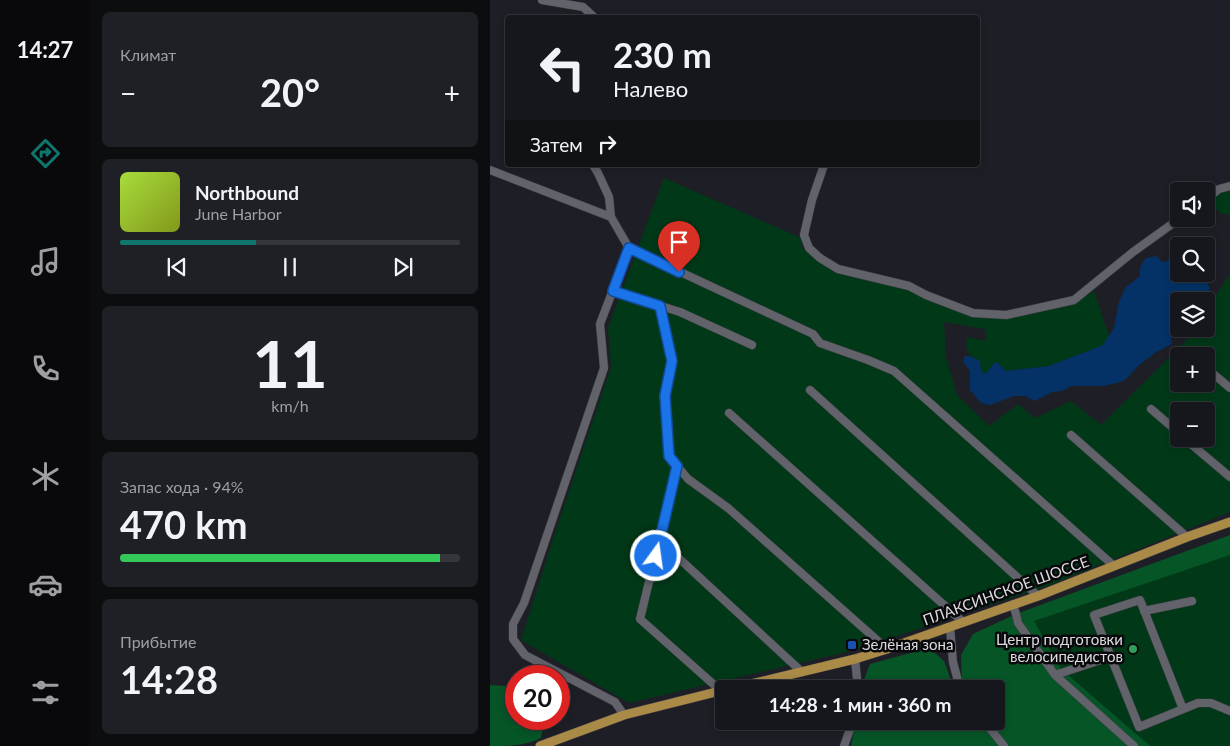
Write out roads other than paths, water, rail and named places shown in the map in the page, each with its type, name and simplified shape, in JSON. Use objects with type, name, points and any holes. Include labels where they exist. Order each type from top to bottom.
[{"type":"main road","name":"ПЛАКСИНСКОЕ ШОССЕ","points":[[768,680],[887,650],[1038,596],[1230,522]]},
{"type":"main road","points":[[540,746],[624,715],[715,693]]},
{"type":"street","points":[[542,0],[583,7],[592,15]]},
{"type":"street","points":[[594,167],[610,197],[611,217],[629,248],[812,334],[820,344],[894,371],[1114,566]]},
{"type":"street","points":[[823,167],[812,200],[804,235],[809,248],[820,258],[838,269],[909,286],[973,314],[1006,315],[1074,300],[1133,252],[1170,225]]},
{"type":"street","points":[[490,170],[611,217]]},
{"type":"street","points":[[1215,192],[1230,186]]},
{"type":"street","points":[[624,715],[615,702],[525,655],[513,639],[513,624],[524,603],[604,368],[600,324],[629,248]]},
{"type":"street","points":[[613,291],[680,312],[752,345]]},
{"type":"street","points":[[660,306],[672,361],[665,396],[669,456],[688,479],[728,508],[887,650]]},
{"type":"street","points":[[1215,375],[1230,388]]},
{"type":"street","points":[[810,390],[1038,596]]},
{"type":"street","points":[[1151,409],[1170,425]]},
{"type":"street","points":[[729,413],[964,622]]},
{"type":"street","points":[[1072,435],[1187,537]]},
{"type":"street","points":[[1195,447],[1230,477]]},
{"type":"street","points":[[677,466],[640,619],[715,685]]},
{"type":"street","points":[[660,540],[802,672]]},
{"type":"street","points":[[1183,709],[1140,600],[1094,616],[1139,727],[1198,703],[1211,703],[1230,711]]},
{"type":"street","points":[[1144,611],[1192,601]]},
{"type":"street","points":[[1013,605],[1018,623],[1055,675],[1134,746]]},
{"type":"street","points":[[950,627],[953,662],[958,680]]},
{"type":"street","points":[[1055,675],[1110,657]]},
{"type":"street","points":[[854,659],[857,680]]},
{"type":"street","points":[[844,746],[850,730]]},
{"type":"street","points":[[991,730],[1004,746]]},
{"type":"water","points":[[1156,256],[1163,262],[1170,259],[1170,282],[1206,282],[1210,288],[1209,292],[1170,292],[1170,337],[1172,337],[1172,344],[1156,352],[1138,366],[1124,381],[1104,386],[1071,386],[1062,391],[1052,392],[1035,401],[1025,396],[1014,396],[990,405],[981,403],[970,390],[970,371],[963,362],[965,356],[970,356],[980,361],[981,371],[986,374],[994,363],[997,362],[1006,371],[1049,366],[1103,345],[1114,328],[1119,301],[1126,287],[1140,276],[1140,267],[1146,258]]},
{"type":"place","name":"Зелёная зона","points":[[852,645]]},
{"type":"place","name":"Центр подготовки велосипедистов","points":[[1133,649]]}]
